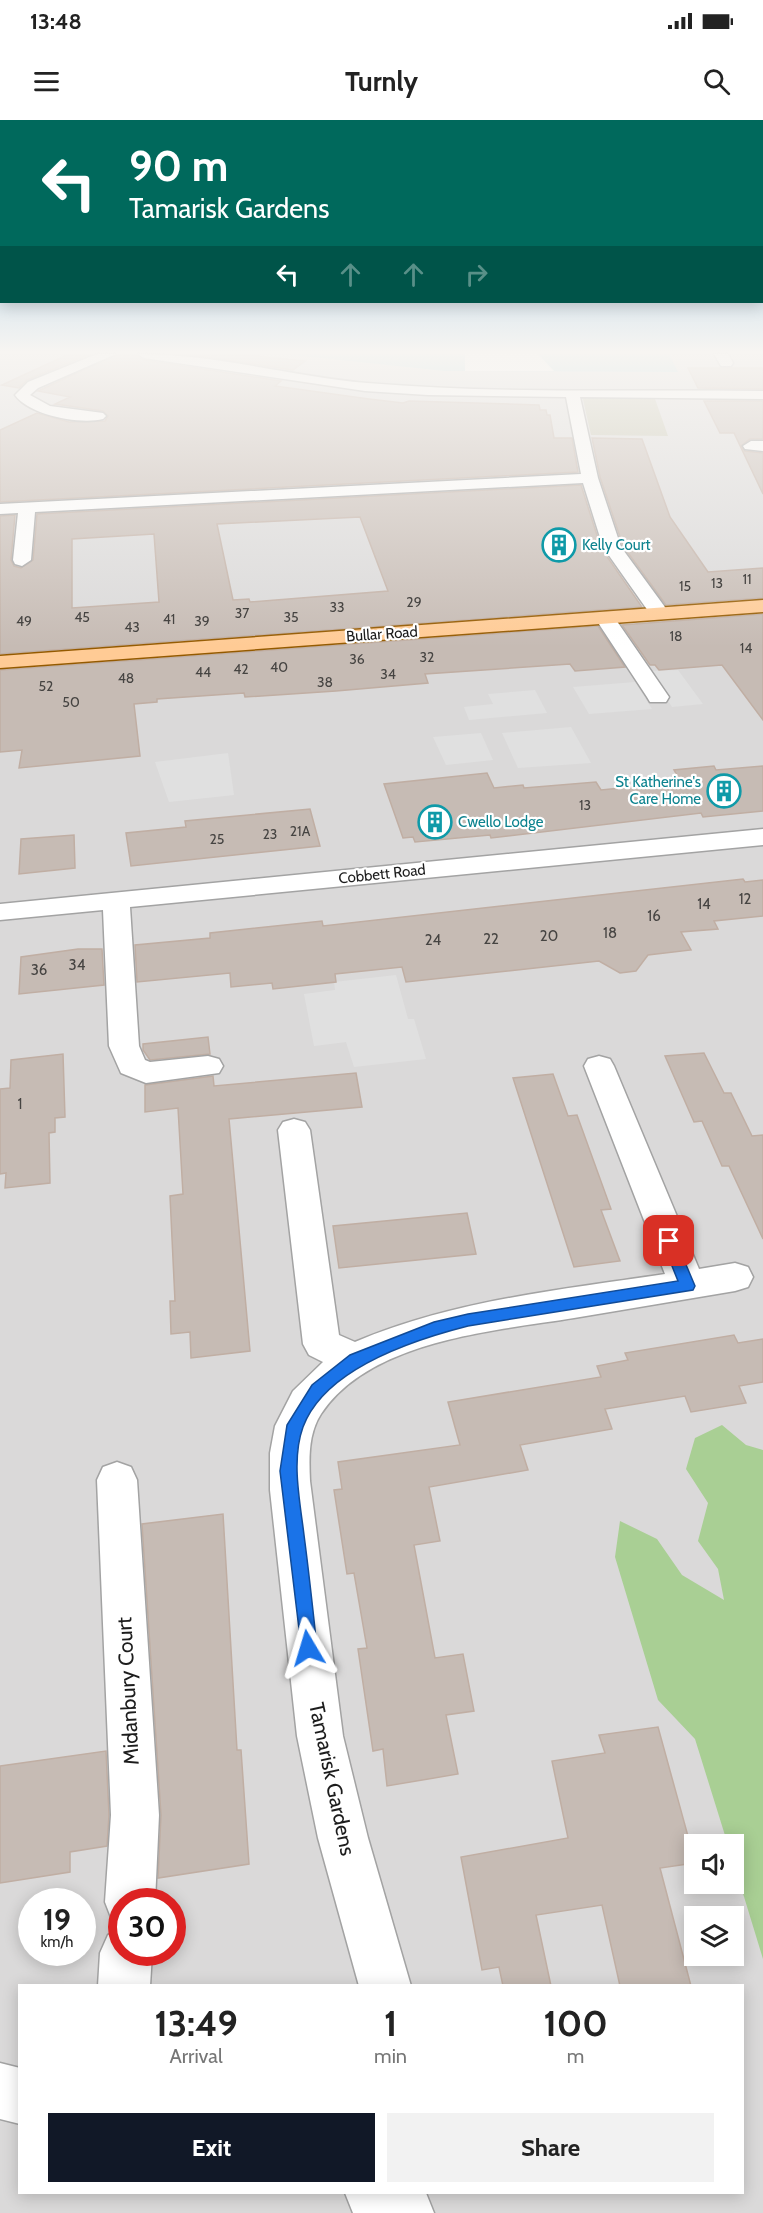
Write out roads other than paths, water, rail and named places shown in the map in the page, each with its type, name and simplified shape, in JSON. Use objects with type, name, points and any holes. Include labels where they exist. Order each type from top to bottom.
[{"type":"main road","name":"Bullar Road","points":[[0,662],[763,606]]},
{"type":"street","points":[[584,452],[590,478],[612,547],[660,614]]},
{"type":"street","points":[[0,509],[590,478]]},
{"type":"street","points":[[22,560],[27,507]]},
{"type":"street","points":[[605,618],[658,697]]},
{"type":"street","name":"Cobbett Road","points":[[0,912],[763,837]]},
{"type":"street","points":[[116,901],[124,1046],[132,1066],[146,1073],[208,1066]]},
{"type":"street","points":[[599,1066],[687,1286]]},
{"type":"street","points":[[294,1130],[322,1344],[356,1360]]},
{"type":"street","name":"Tamarisk Gardens","points":[[384,1984],[343,1838],[320,1736],[289,1471],[291,1443],[296,1425],[317,1390],[356,1360],[402,1339],[468,1320],[735,1278]]},
{"type":"street","name":"Midanbury Court","points":[[117,1480],[135,1815],[131,1888]]},
{"type":"street","points":[[124,1984],[125,1966]]},
{"type":"street","points":[[0,2091],[18,2096]]},
{"type":"place","name":"Kelly Court","points":[[559,545]]},
{"type":"place","name":"St Katherine's Care Home","points":[[724,791]]},
{"type":"place","name":"Cwello Lodge","points":[[435,822]]}]
